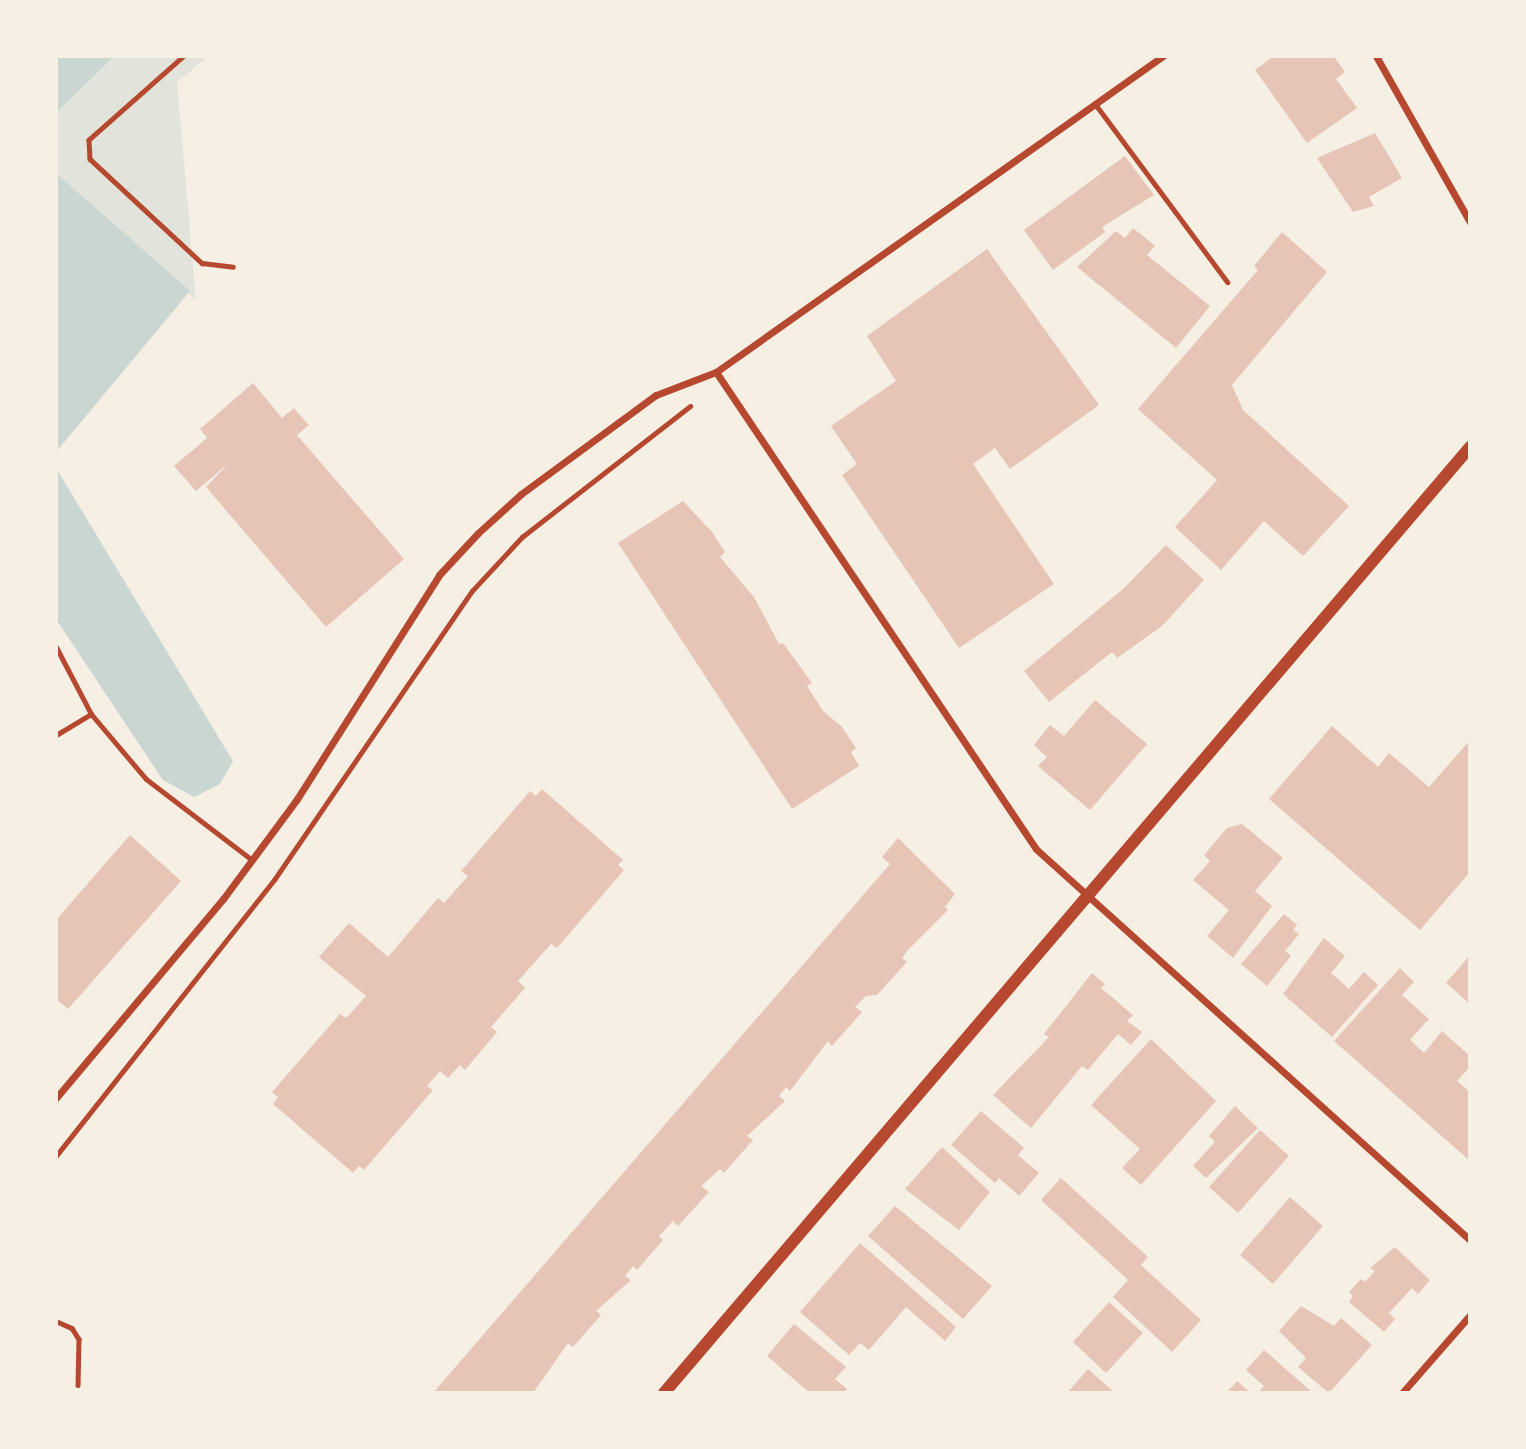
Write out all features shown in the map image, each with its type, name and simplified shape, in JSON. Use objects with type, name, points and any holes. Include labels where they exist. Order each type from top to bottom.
[{"type":"street","points":[[56,1098],[133,1011],[297,799],[439,575],[478,533],[521,494],[656,395],[716,372],[1163,56]]},
{"type":"street","points":[[1376,56],[1470,222]]},
{"type":"street","points":[[716,372],[1036,849],[1084,896],[1470,1240]]},
{"type":"street","points":[[664,1393],[1084,896],[1470,447]]},
{"type":"street","points":[[1402,1393],[1470,1315]]},
{"type":"lane","points":[[1095,104],[1227,282]]},
{"type":"lane","points":[[56,647],[91,714],[146,779],[251,860]]},
{"type":"lane","points":[[56,735],[91,714]]},
{"type":"path","points":[[184,56],[89,140],[90,159],[202,263],[233,267]]},
{"type":"path","points":[[56,1156],[274,880],[369,747],[472,591],[522,537],[642,446]]},
{"type":"path","points":[[56,1321],[72,1328],[79,1339],[78,1385]]},
{"type":"shaded area","points":[[56,56],[114,56],[56,113]]},
{"type":"shaded area","points":[[114,56],[209,56],[177,82],[196,300],[56,173],[56,113]]},
{"type":"shaded area","points":[[56,173],[190,291],[56,452]]},
{"type":"shaded area","points":[[56,468],[233,761],[220,784],[194,797],[163,780],[56,619]]},
{"type":"building","points":[[1274,56],[1334,56],[1345,72],[1336,79],[1357,108],[1307,143],[1255,70]]},
{"type":"building","points":[[1375,133],[1402,178],[1369,197],[1374,206],[1353,212],[1317,158]]},
{"type":"building","points":[[1125,156],[1154,195],[1102,227],[1105,232],[1053,270],[1024,230]]},
{"type":"building","points":[[1133,228],[1155,246],[1147,255],[1210,306],[1176,348],[1077,267],[1116,231],[1125,238]]},
{"type":"building","points":[[1282,232],[1327,272],[1232,385],[1243,410],[1349,506],[1303,556],[1264,521],[1221,570],[1175,527],[1217,480],[1138,409],[1258,270],[1254,266]]},
{"type":"building","points":[[987,249],[1099,405],[1010,469],[995,448],[973,464],[1054,584],[959,648],[842,475],[857,464],[831,426],[896,381],[867,336]]},
{"type":"building","points":[[253,383],[282,418],[294,408],[309,425],[297,435],[404,559],[326,627],[206,487],[229,463],[196,491],[174,466],[207,438],[200,429]]},
{"type":"building","points":[[683,501],[712,532],[725,552],[720,557],[754,597],[779,644],[783,643],[812,683],[807,686],[823,711],[842,727],[856,748],[851,752],[859,766],[792,809],[618,543]]},
{"type":"building","points":[[1166,545],[1204,580],[1162,626],[1117,658],[1112,652],[1049,702],[1024,671],[1123,589]]},
{"type":"building","points":[[1095,700],[1147,744],[1090,810],[1038,766],[1047,757],[1034,745],[1050,725],[1064,736]]},
{"type":"building","points":[[1332,726],[1378,767],[1389,753],[1429,787],[1470,740],[1470,872],[1420,930],[1269,799]]},
{"type":"building","points":[[542,789],[623,860],[618,865],[624,870],[557,948],[551,944],[518,981],[525,988],[491,1027],[497,1032],[465,1070],[460,1065],[448,1078],[440,1071],[427,1086],[433,1090],[364,1170],[359,1166],[353,1173],[273,1104],[278,1097],[272,1092],[340,1014],[346,1018],[366,996],[319,957],[349,923],[388,957],[438,898],[444,903],[468,876],[461,871],[530,791],[536,796]]},
{"type":"building","points":[[1242,824],[1283,858],[1255,891],[1272,906],[1233,958],[1207,936],[1229,910],[1193,880],[1210,861],[1204,855],[1227,828]]},
{"type":"building","points":[[130,835],[181,881],[68,1009],[56,999],[56,920]]},
{"type":"building","points":[[898,838],[955,894],[945,907],[948,910],[902,958],[907,962],[877,995],[866,996],[855,1007],[862,1012],[832,1046],[828,1041],[790,1091],[786,1087],[779,1096],[785,1101],[747,1136],[753,1140],[724,1173],[720,1169],[701,1186],[709,1192],[678,1226],[673,1221],[659,1236],[663,1240],[637,1270],[633,1266],[625,1276],[631,1280],[596,1311],[601,1315],[573,1347],[568,1343],[533,1393],[433,1393],[890,864],[882,857]]},
{"type":"building","points":[[1284,914],[1297,925],[1293,930],[1299,934],[1285,951],[1291,956],[1267,986],[1241,964]]},
{"type":"building","points":[[1324,938],[1345,956],[1331,973],[1349,989],[1364,972],[1378,985],[1332,1037],[1283,994]]},
{"type":"building","points":[[1470,955],[1470,1004],[1446,983]]},
{"type":"building","points":[[1400,968],[1414,982],[1402,995],[1429,1019],[1410,1040],[1424,1053],[1442,1031],[1470,1056],[1470,1067],[1457,1081],[1470,1092],[1470,1161],[1334,1041]]},
{"type":"building","points":[[1092,973],[1105,984],[1101,988],[1133,1015],[1127,1021],[1142,1032],[1131,1045],[1118,1034],[1088,1070],[1082,1066],[1031,1128],[993,1095],[1049,1037],[1044,1034]]},
{"type":"building","points":[[1151,1039],[1216,1101],[1141,1185],[1122,1168],[1140,1149],[1091,1105]]},
{"type":"building","points":[[1235,1106],[1258,1128],[1206,1178],[1193,1166],[1215,1142],[1209,1136]]},
{"type":"building","points":[[981,1111],[1024,1148],[1018,1155],[1039,1173],[1019,1196],[999,1178],[995,1183],[951,1145]]},
{"type":"building","points":[[1260,1130],[1289,1156],[1238,1213],[1209,1187]]},
{"type":"building","points":[[942,1147],[990,1192],[959,1230],[905,1189]]},
{"type":"building","points":[[1061,1178],[1148,1257],[1141,1265],[1201,1320],[1172,1352],[1113,1297],[1128,1280],[1041,1200]]},
{"type":"building","points":[[1290,1197],[1323,1226],[1273,1284],[1240,1255]]},
{"type":"building","points":[[895,1206],[992,1286],[963,1319],[868,1236]]},
{"type":"building","points":[[860,1243],[956,1327],[945,1341],[906,1307],[869,1350],[860,1343],[849,1355],[800,1312]]},
{"type":"building","points":[[1395,1247],[1430,1280],[1418,1294],[1412,1288],[1389,1313],[1395,1319],[1384,1332],[1349,1302],[1353,1296],[1349,1292],[1361,1279],[1365,1282],[1375,1271],[1370,1268]]},
{"type":"building","points":[[1109,1302],[1143,1333],[1106,1373],[1073,1342]]},
{"type":"building","points":[[1301,1306],[1334,1326],[1341,1318],[1372,1345],[1329,1393],[1298,1367],[1306,1358],[1279,1331]]},
{"type":"building","points":[[794,1324],[846,1367],[835,1379],[847,1389],[844,1393],[810,1393],[767,1356]]},
{"type":"building","points":[[1264,1350],[1313,1393],[1258,1393],[1264,1386],[1246,1370]]},
{"type":"building","points":[[1088,1369],[1115,1393],[1067,1393]]},
{"type":"building","points":[[1237,1381],[1251,1393],[1226,1393]]}]
